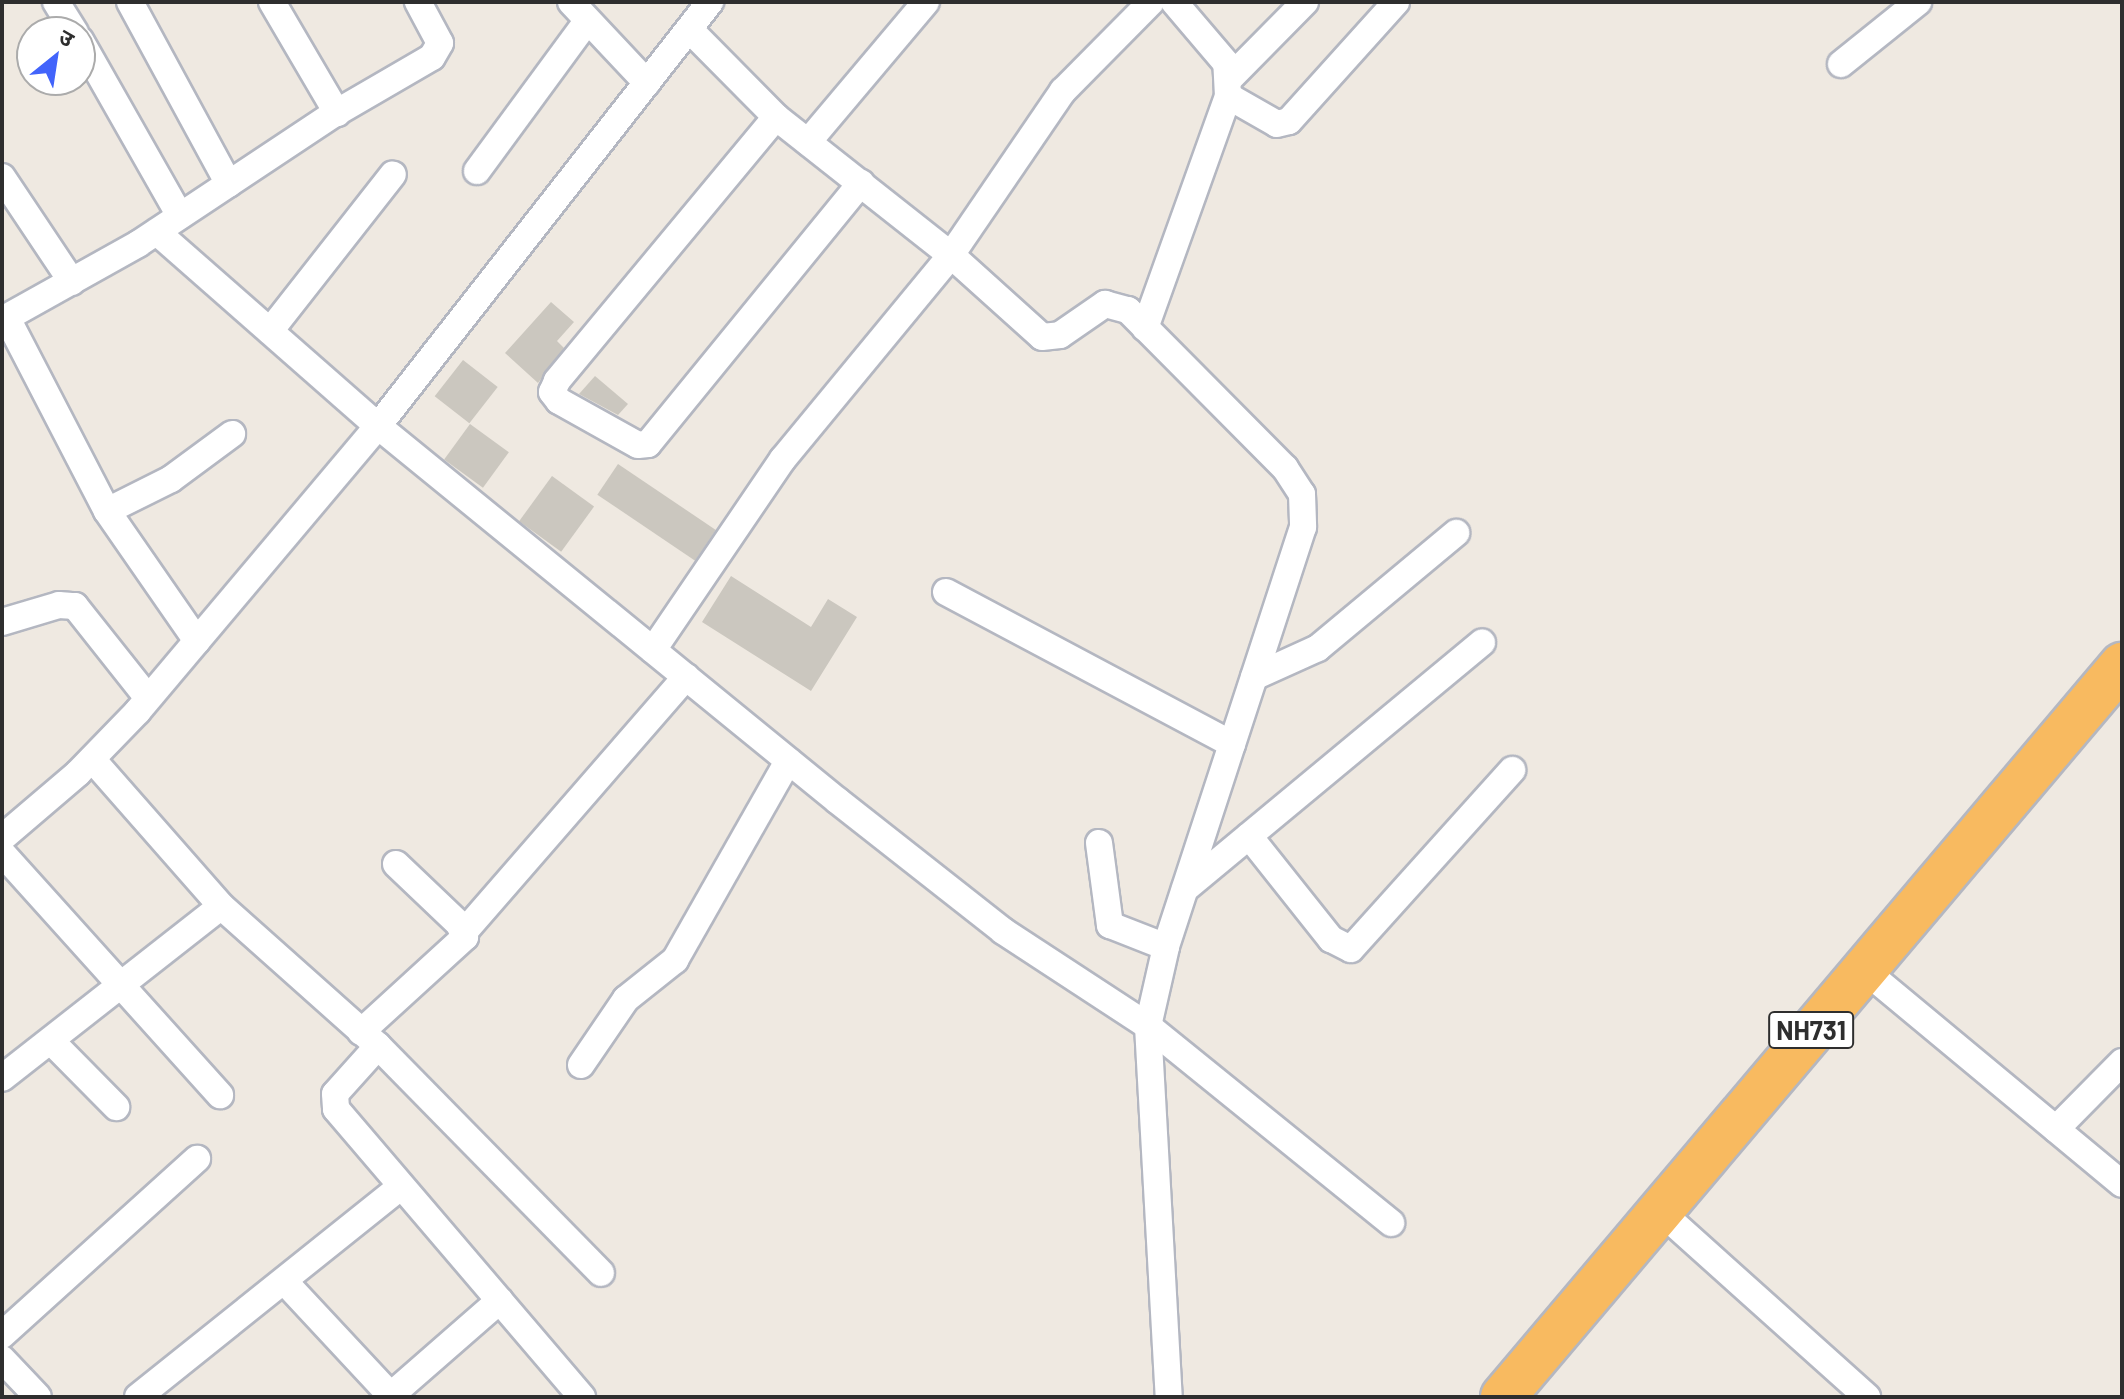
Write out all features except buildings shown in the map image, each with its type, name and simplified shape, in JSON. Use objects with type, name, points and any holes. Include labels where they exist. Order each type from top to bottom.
[{"type":"highway","name":"NH731","points":[[1503,1397],[1661,1212],[1862,968],[2122,665]]},
{"type":"street","points":[[130,2],[229,184]]},
{"type":"street","points":[[272,2],[337,113]]},
{"type":"street","points":[[197,641],[107,511],[4,319],[157,232],[439,50],[438,38],[418,2]]},
{"type":"street","points":[[2,838],[92,759],[197,641],[378,426],[710,2]]},
{"type":"street","points":[[808,142],[926,2]]},
{"type":"street","points":[[653,650],[783,459],[951,255],[1063,91],[1151,2]]},
{"type":"street","points":[[1174,2],[1214,46],[1229,87],[1277,124],[1289,121],[1396,2]]},
{"type":"street","points":[[1145,328],[1229,87],[1305,2]]},
{"type":"street","points":[[1841,64],[1918,2]]},
{"type":"street","points":[[477,171],[579,11],[647,83]]},
{"type":"street","points":[[689,29],[776,117],[951,255],[1047,339],[1112,304],[1145,328],[1285,468],[1302,494],[1303,527],[1166,947],[1148,1026],[1169,1397]]},
{"type":"street","points":[[96,68],[180,216]]},
{"type":"street","points":[[776,117],[557,381],[552,392],[559,401],[638,445],[648,444],[861,183]]},
{"type":"street","points":[[270,331],[393,174]]},
{"type":"street","points":[[2,177],[72,282]]},
{"type":"street","points":[[157,232],[378,426],[788,761],[1003,931],[1148,1026],[1391,1223]]},
{"type":"street","points":[[107,511],[171,479],[232,434]]},
{"type":"street","points":[[1254,677],[1318,648],[1456,533]]},
{"type":"street","points":[[946,592],[1232,744]]},
{"type":"street","points":[[2,622],[59,605],[75,606],[148,698]]},
{"type":"street","points":[[1185,889],[1482,642]]},
{"type":"street","points":[[582,1397],[401,1186],[334,1102],[335,1094],[370,1039],[457,949],[465,931],[686,677]]},
{"type":"street","points":[[92,759],[221,906],[370,1039],[601,1273]]},
{"type":"street","points":[[581,1065],[626,999],[675,960],[788,761]]},
{"type":"street","points":[[1249,836],[1331,939],[1351,949],[1512,770]]},
{"type":"street","points":[[1099,843],[1110,925],[1166,947]]},
{"type":"street","points":[[2,853],[220,1095]]},
{"type":"street","points":[[396,864],[465,931]]},
{"type":"street","points":[[2,1078],[123,988],[221,906]]},
{"type":"street","points":[[1862,968],[2122,1184]]},
{"type":"street","points":[[51,1041],[116,1107]]},
{"type":"street","points":[[2056,1129],[2122,1062]]},
{"type":"street","points":[[2,1335],[197,1159]]},
{"type":"street","points":[[138,1397],[401,1186]]},
{"type":"street","points":[[1661,1212],[1867,1397]]},
{"type":"street","points":[[284,1281],[391,1397],[500,1300]]},
{"type":"street","points":[[2,1359],[23,1391]]}]
